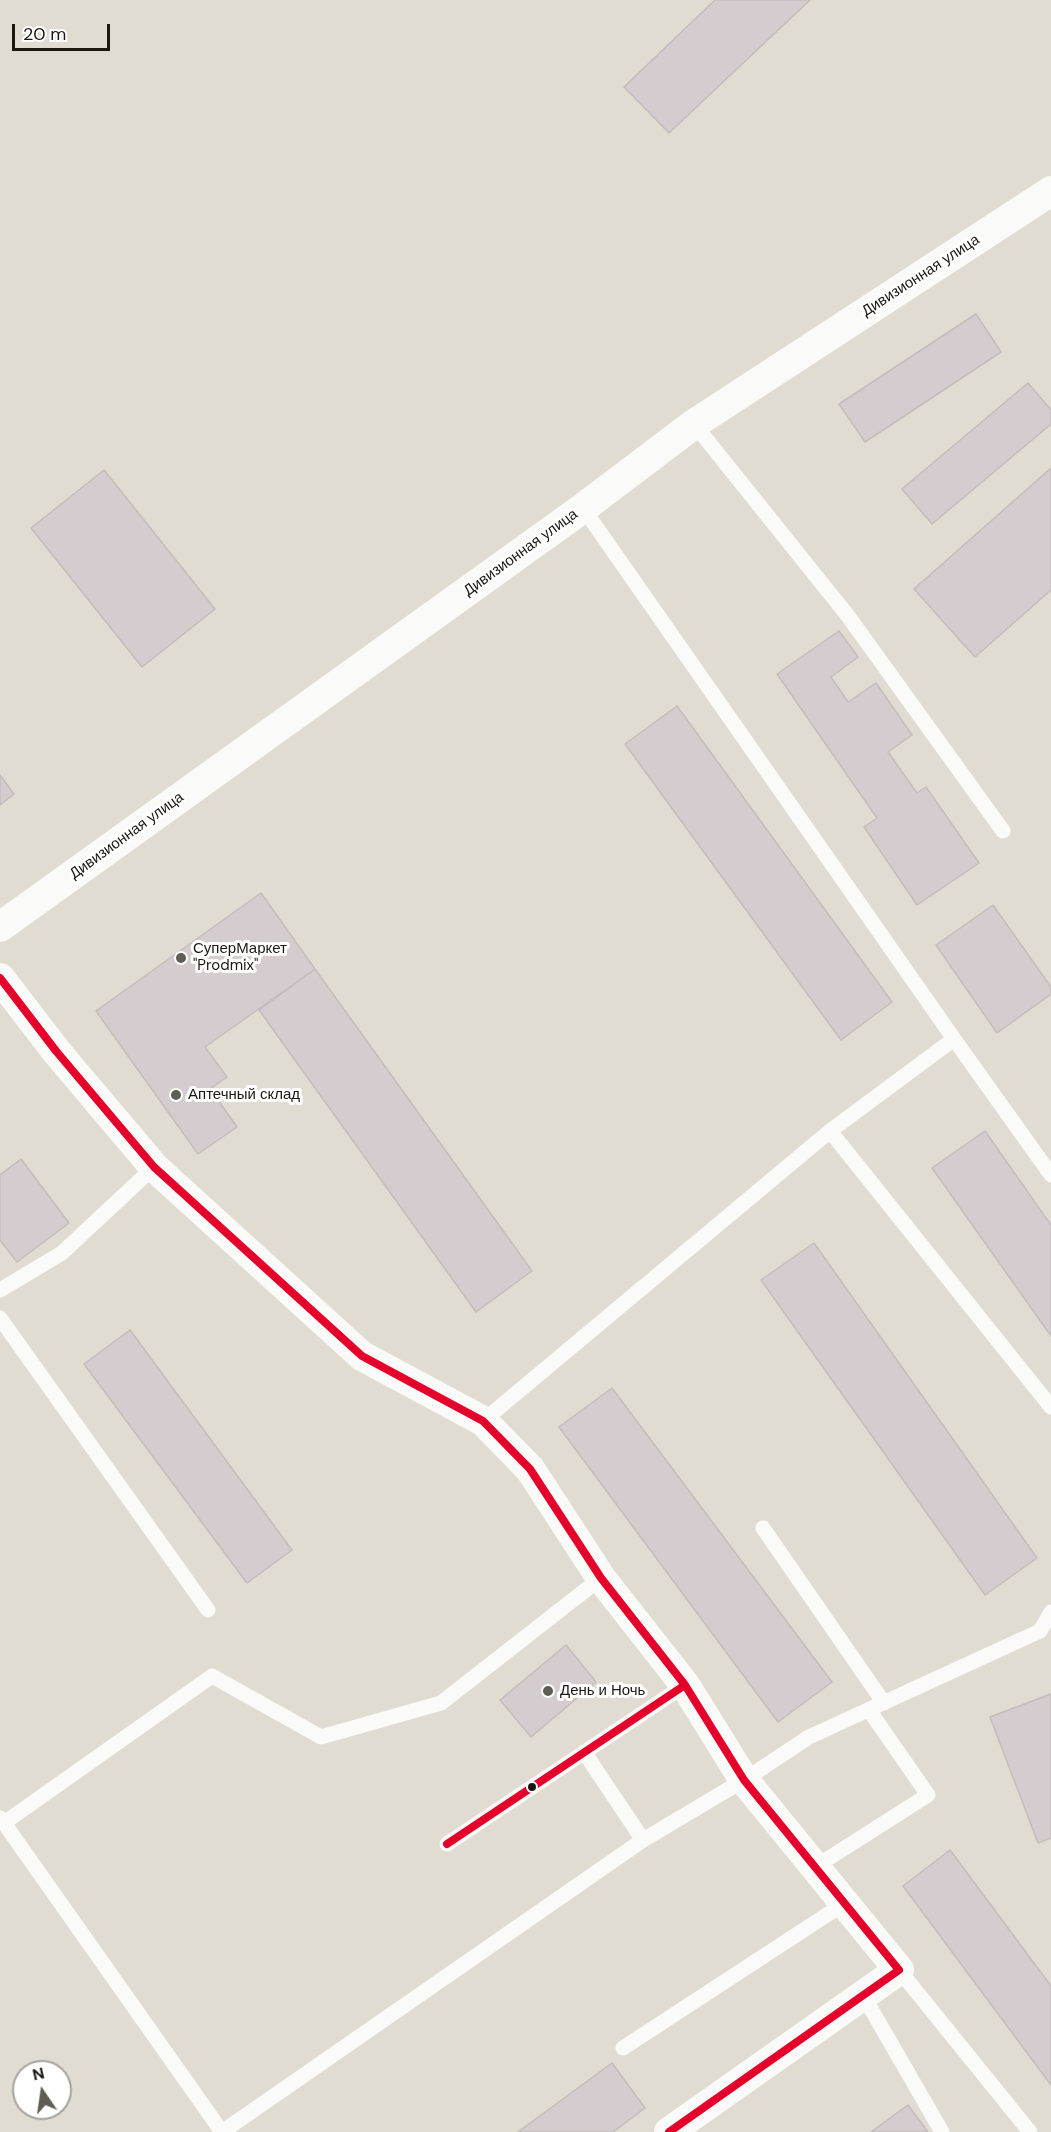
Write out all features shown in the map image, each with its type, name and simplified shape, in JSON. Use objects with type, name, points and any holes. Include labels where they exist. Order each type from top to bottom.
[{"type":"street","name":"Дивизионная улица","points":[[0,927],[583,508],[694,424],[1051,191]]},
{"type":"street","points":[[0,978],[56,1051],[154,1167],[362,1356],[483,1421],[530,1469],[601,1578],[685,1685],[744,1780],[899,1970],[669,2132]]},
{"type":"lane","points":[[694,424],[848,616],[1003,831]]},
{"type":"lane","points":[[583,508],[1051,1175]]},
{"type":"lane","points":[[483,1421],[830,1131],[954,1039]]},
{"type":"lane","points":[[830,1131],[1051,1407]]},
{"type":"lane","points":[[0,1290],[62,1253],[154,1167]]},
{"type":"lane","points":[[0,1318],[208,1610]]},
{"type":"lane","points":[[763,1528],[884,1703]]},
{"type":"lane","points":[[601,1578],[441,1703],[321,1737],[212,1676],[2,1821],[222,2132],[643,1840],[744,1780],[809,1737],[1046,1631],[1051,1612]]},
{"type":"lane","points":[[447,1844],[685,1685]]},
{"type":"lane","points":[[815,1867],[928,1795],[869,1710]]},
{"type":"lane","points":[[584,1752],[643,1840]]},
{"type":"lane","points":[[623,2048],[845,1903]]},
{"type":"lane","points":[[899,1970],[1030,2132]]},
{"type":"lane","points":[[863,1995],[942,2132]]},
{"type":"building","points":[[715,0],[810,0],[669,133],[624,87]]},
{"type":"building","points":[[976,314],[1001,352],[865,442],[839,404]]},
{"type":"building","points":[[1028,383],[1051,410],[1051,424],[932,524],[902,489]]},
{"type":"building","points":[[1051,468],[1051,590],[975,657],[914,589]]},
{"type":"building","points":[[104,470],[215,609],[142,667],[31,528]]},
{"type":"building","points":[[839,631],[858,657],[831,677],[848,702],[876,683],[912,735],[888,752],[917,793],[926,787],[979,863],[917,905],[864,827],[877,818],[777,674]]},
{"type":"building","points":[[677,706],[892,1002],[841,1040],[625,744]]},
{"type":"building","points":[[0,775],[14,794],[0,805]]},
{"type":"building","points":[[261,893],[315,969],[205,1047],[227,1077],[210,1089],[237,1127],[198,1154],[96,1011]]},
{"type":"building","points":[[993,905],[1051,987],[1051,994],[997,1033],[936,945]]},
{"type":"building","points":[[315,969],[532,1271],[476,1312],[259,1010]]},
{"type":"building","points":[[985,1131],[1051,1225],[1051,1336],[932,1168]]},
{"type":"building","points":[[21,1159],[69,1223],[17,1262],[0,1240],[0,1175]]},
{"type":"building","points":[[814,1243],[1037,1558],[985,1595],[761,1280]]},
{"type":"building","points":[[130,1330],[292,1550],[247,1583],[84,1364]]},
{"type":"building","points":[[612,1388],[832,1682],[778,1722],[559,1427]]},
{"type":"building","name":"День и Ночь","points":[[566,1645],[596,1682],[531,1737],[500,1700]]},
{"type":"building","points":[[1051,1694],[1051,1838],[1038,1843],[990,1717]]},
{"type":"building","points":[[950,1850],[1051,1986],[1051,2085],[903,1886]]},
{"type":"building","points":[[612,2063],[645,2108],[613,2132],[518,2132]]},
{"type":"building","points":[[908,2105],[928,2132],[871,2132]]},
{"type":"transit line","points":[[0,978],[56,1051],[154,1167],[362,1356],[483,1421],[530,1469],[601,1578],[685,1685],[744,1780],[899,1970],[669,2132]]},
{"type":"transit line","points":[[447,1844],[685,1685]]},
{"type":"place","name":"СуперМаркет \"Prodmix\"","points":[[181,958]]},
{"type":"place","name":"Аптечный склад","points":[[176,1095]]},
{"type":"place","name":"День и Ночь","points":[[548,1691]]}]
